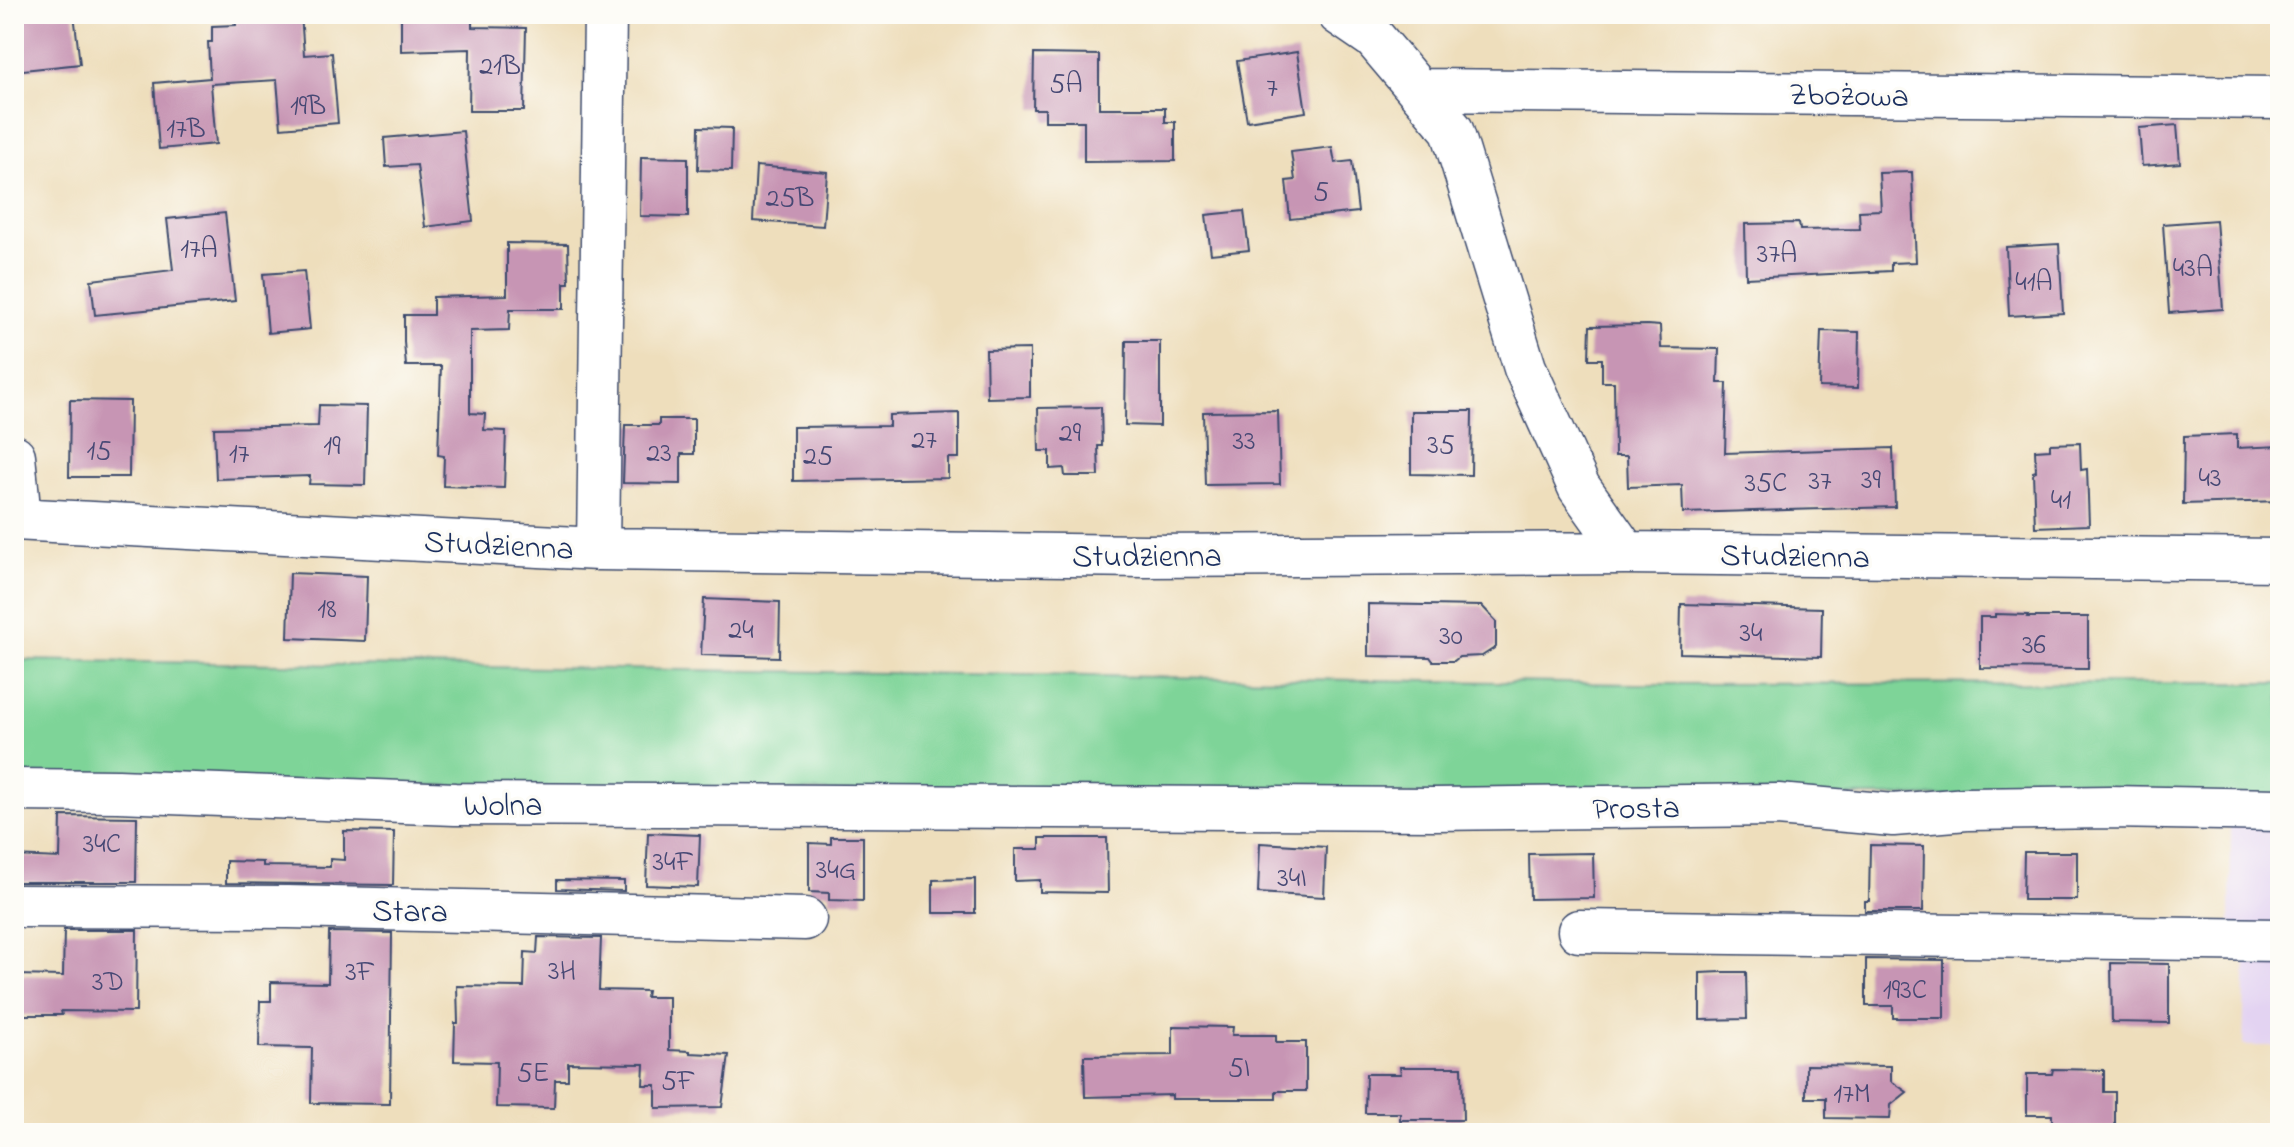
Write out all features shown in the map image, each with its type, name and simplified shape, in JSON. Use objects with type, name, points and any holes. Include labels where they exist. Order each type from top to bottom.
[{"type":"street","points":[[598,549],[605,14]]},
{"type":"street","points":[[1339,14],[1374,38],[1452,130],[1525,368],[1579,487],[1626,553]]},
{"type":"street","name":"Zbożowa","points":[[1418,90],[2280,98]]},
{"type":"street","points":[[14,456],[17,519]]},
{"type":"street","name":"Studzienna","points":[[17,519],[598,549],[1145,556],[1626,553],[2280,560]]},
{"type":"street","name":"Wolna","points":[[14,790],[455,804],[992,808]]},
{"type":"street","name":"Prosta","points":[[992,808],[1435,809],[1778,805],[1893,815],[1967,809],[2123,807],[2280,810]]},
{"type":"street","name":"Stara","points":[[14,906],[288,907],[805,919]]},
{"type":"street","points":[[1579,931],[2280,940]]},
{"type":"shaded area","points":[[2231,821],[2280,821],[2280,931],[2230,931]]},
{"type":"shaded area","points":[[2246,949],[2280,950],[2280,1046],[2243,1046]]},
{"type":"green space","points":[[14,660],[1636,684],[2280,683],[2280,798],[849,792],[14,779]]},
{"type":"building","points":[[14,14],[74,14],[80,64],[14,71]]},
{"type":"building","points":[[235,14],[301,14],[304,55],[332,53],[338,123],[281,128],[277,80],[211,84],[216,144],[159,149],[154,83],[210,78],[208,42],[212,42],[212,26],[236,25]]},
{"type":"building","points":[[401,14],[472,14],[472,27],[526,28],[524,111],[469,111],[470,49],[401,51]]},
{"type":"building","points":[[1297,52],[1306,112],[1247,121],[1237,61]]},
{"type":"building","points":[[1034,54],[1099,55],[1099,108],[1165,108],[1165,122],[1175,122],[1175,161],[1084,162],[1084,121],[1045,121],[1045,109],[1033,109]]},
{"type":"building","points":[[2177,125],[2180,163],[2142,166],[2139,128]]},
{"type":"building","points":[[699,127],[732,128],[731,171],[698,170]]},
{"type":"building","points":[[463,131],[473,221],[425,227],[417,165],[386,167],[384,138]]},
{"type":"building","points":[[1332,147],[1335,163],[1352,161],[1358,212],[1290,219],[1286,181],[1295,180],[1291,152]]},
{"type":"building","points":[[641,157],[688,158],[688,217],[640,216]]},
{"type":"building","points":[[756,166],[827,172],[823,226],[753,221]]},
{"type":"building","points":[[1912,172],[1916,262],[1891,263],[1891,271],[1746,278],[1745,224],[1799,223],[1800,230],[1860,229],[1859,211],[1881,210],[1879,173]]},
{"type":"building","points":[[1244,211],[1249,250],[1211,254],[1206,215]]},
{"type":"building","points":[[225,213],[235,301],[95,315],[91,280],[173,270],[167,219]]},
{"type":"building","points":[[2216,220],[2223,309],[2169,313],[2163,224]]},
{"type":"building","points":[[507,243],[568,244],[569,283],[564,283],[564,309],[510,309],[509,330],[470,331],[470,413],[485,414],[484,430],[506,431],[504,488],[443,486],[444,456],[438,455],[441,366],[406,366],[404,315],[433,315],[433,297],[507,295]]},
{"type":"building","points":[[2059,244],[2063,313],[2009,316],[2006,247]]},
{"type":"building","points":[[304,271],[310,329],[268,333],[263,274]]},
{"type":"building","points":[[1590,326],[1660,326],[1661,348],[1719,349],[1718,383],[1727,383],[1725,453],[1893,448],[1895,507],[1683,513],[1682,485],[1628,487],[1627,456],[1615,456],[1614,382],[1602,382],[1602,359],[1589,359]]},
{"type":"building","points":[[1821,331],[1859,332],[1858,388],[1819,387]]},
{"type":"building","points":[[1126,341],[1160,341],[1160,426],[1125,425]]},
{"type":"building","points":[[1030,349],[1030,397],[987,398],[986,350]]},
{"type":"building","points":[[70,400],[130,401],[129,477],[69,477]]},
{"type":"building","points":[[319,405],[367,406],[365,485],[309,484],[310,476],[216,479],[214,428],[318,426]]},
{"type":"building","points":[[1101,407],[1099,476],[1065,476],[1064,468],[1050,469],[1050,451],[1039,451],[1038,408]]},
{"type":"building","points":[[1278,411],[1280,484],[1205,485],[1203,412]]},
{"type":"building","points":[[1411,411],[1472,411],[1471,475],[1411,474]]},
{"type":"building","points":[[959,413],[959,458],[948,458],[948,478],[793,481],[793,427],[889,426],[889,415]]},
{"type":"building","points":[[659,419],[694,419],[694,454],[681,454],[681,484],[623,483],[625,425],[659,425]]},
{"type":"building","points":[[2237,434],[2237,448],[2280,446],[2280,501],[2183,504],[2184,436]]},
{"type":"building","points":[[2080,443],[2081,470],[2087,469],[2089,525],[2035,527],[2035,450],[2050,449],[2050,444]]},
{"type":"building","points":[[290,573],[367,576],[365,641],[288,638]]},
{"type":"building","points":[[704,599],[780,602],[779,657],[701,655]]},
{"type":"building","points":[[1368,604],[1482,606],[1496,621],[1496,647],[1482,656],[1459,657],[1454,661],[1433,661],[1430,657],[1368,656]]},
{"type":"building","points":[[1681,604],[1822,608],[1821,657],[1680,653]]},
{"type":"building","points":[[1995,614],[2088,617],[2088,669],[1980,668],[1980,617],[1995,617]]},
{"type":"building","points":[[61,816],[137,817],[136,882],[14,882],[14,856],[60,858]]},
{"type":"building","points":[[344,831],[394,832],[393,885],[226,883],[226,861],[263,862],[263,866],[330,867],[330,859],[344,860]]},
{"type":"building","points":[[648,833],[700,835],[698,887],[646,885]]},
{"type":"building","points":[[831,837],[863,837],[863,901],[829,900],[829,893],[809,892],[809,843],[831,844]]},
{"type":"building","points":[[1040,838],[1107,838],[1108,893],[1040,892],[1040,880],[1015,881],[1015,849],[1040,849]]},
{"type":"building","points":[[1260,843],[1326,847],[1324,897],[1258,893]]},
{"type":"building","points":[[1870,845],[1924,846],[1923,911],[1865,911],[1865,901],[1869,901]]},
{"type":"building","points":[[2024,852],[2077,852],[2077,900],[2023,900]]},
{"type":"building","points":[[1593,853],[1594,898],[1530,899],[1529,854]]},
{"type":"building","points":[[975,879],[975,913],[933,913],[933,880]]},
{"type":"building","points":[[557,880],[624,881],[624,891],[557,889]]},
{"type":"building","points":[[64,930],[137,930],[136,1012],[61,1011],[62,1015],[14,1015],[14,975],[63,976]]},
{"type":"building","points":[[329,932],[392,933],[390,1104],[311,1103],[312,1048],[259,1047],[260,1001],[271,1001],[271,982],[328,983]]},
{"type":"building","points":[[538,937],[601,938],[599,990],[647,991],[646,997],[669,997],[669,1050],[729,1055],[722,1107],[656,1108],[656,1085],[643,1085],[644,1064],[568,1063],[568,1080],[555,1080],[554,1108],[496,1107],[497,1062],[454,1061],[455,1023],[458,1023],[457,986],[524,987],[525,952],[537,953]]},
{"type":"building","points":[[1866,959],[1944,960],[1944,1018],[1893,1018],[1893,1006],[1866,1006]]},
{"type":"building","points":[[2111,963],[2169,964],[2169,1023],[2112,1022]]},
{"type":"building","points":[[1746,972],[1747,1019],[1700,1020],[1700,973]]},
{"type":"building","points":[[1173,1026],[1233,1027],[1232,1035],[1276,1035],[1276,1042],[1306,1042],[1306,1091],[1276,1091],[1276,1099],[1172,1099],[1172,1095],[1085,1097],[1084,1056],[1173,1055]]},
{"type":"building","points":[[1806,1065],[1891,1066],[1891,1081],[1907,1092],[1891,1105],[1890,1119],[1826,1118],[1826,1098],[1806,1098]]},
{"type":"building","points":[[1400,1067],[1462,1067],[1463,1120],[1400,1120],[1400,1113],[1365,1113],[1366,1074],[1401,1074]]},
{"type":"building","points":[[2053,1069],[2104,1070],[2104,1092],[2115,1092],[2115,1128],[2052,1128],[2052,1115],[2027,1115],[2027,1074],[2052,1074]]}]
